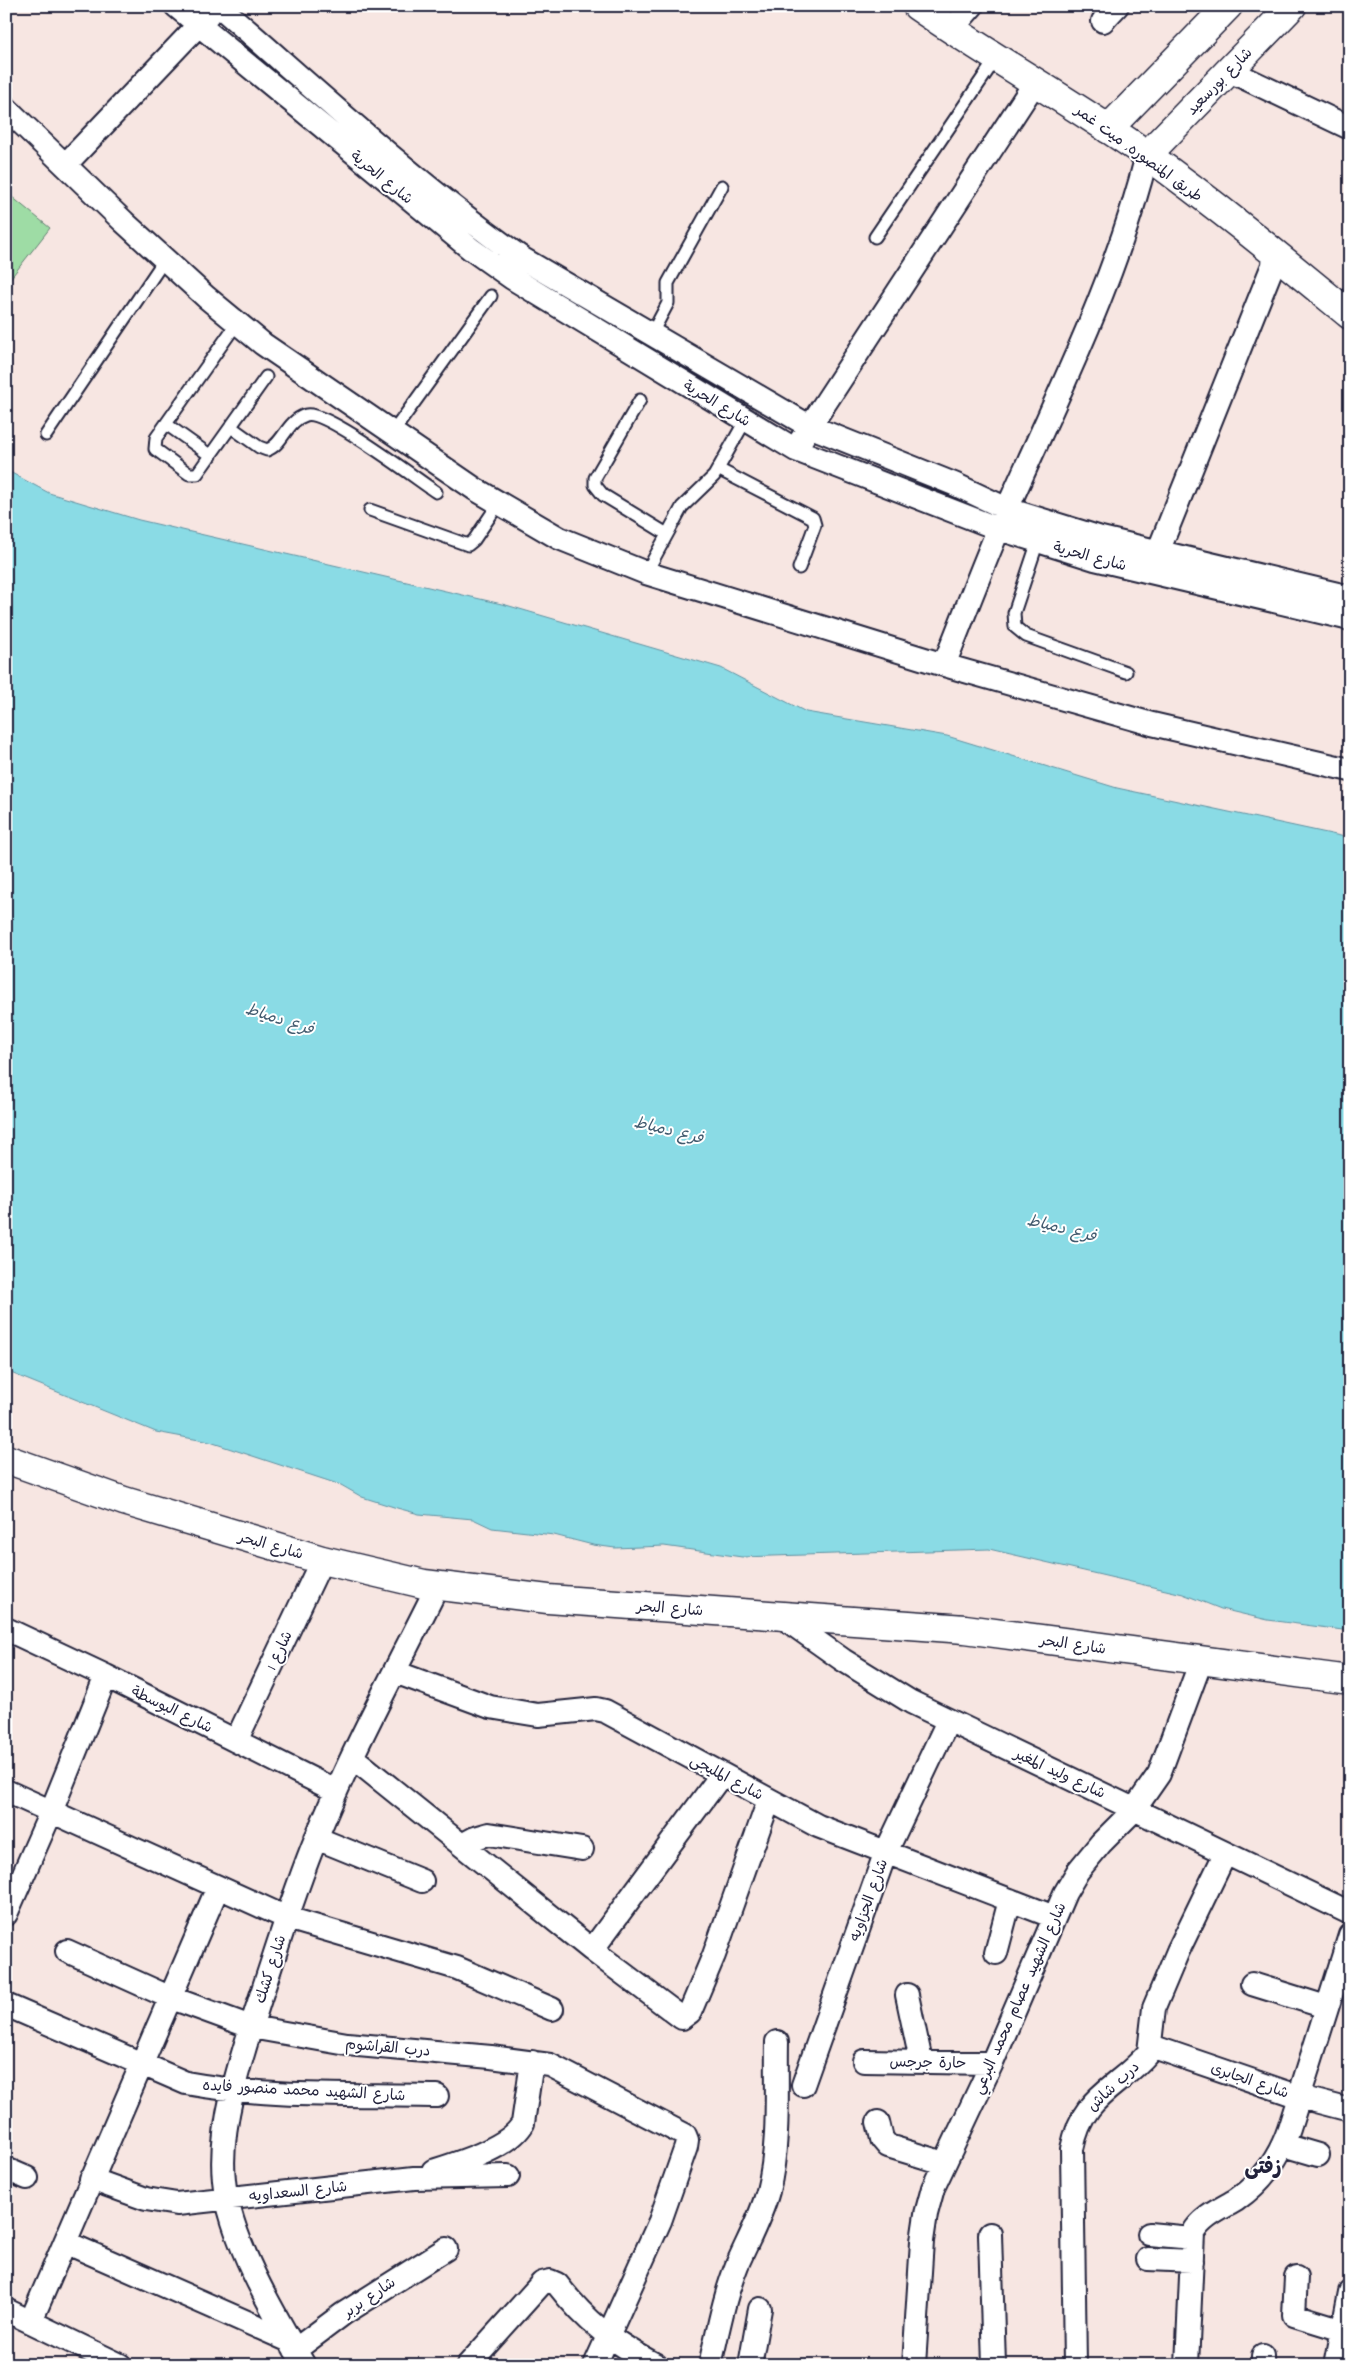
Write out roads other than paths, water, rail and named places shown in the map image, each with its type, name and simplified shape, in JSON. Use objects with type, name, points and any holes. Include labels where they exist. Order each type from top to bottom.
[{"type":"street","name":"شارع الحرية","points":[[176,6],[471,249],[517,268],[655,337],[809,426],[954,484],[1038,541],[1158,552],[1350,597]]},
{"type":"street","name":"شارع الحرية","points":[[217,6],[484,232],[517,268],[647,361],[796,450],[945,508],[1003,519],[1350,620]]},
{"type":"street","points":[[65,165],[200,26],[217,6]]},
{"type":"street","name":"طريق المنصوره, ميت غمر","points":[[917,6],[951,30],[1036,81],[1147,155],[1277,255],[1350,315]]},
{"type":"street","points":[[951,30],[972,6]]},
{"type":"street","name":"شارع بورسعيد","points":[[1147,155],[1238,62],[1281,8]]},
{"type":"street","points":[[1108,129],[1222,13],[1225,21],[1241,33],[1245,43],[1238,62],[1350,128]]},
{"type":"street","points":[[796,450],[809,426],[1036,81]]},
{"type":"street","points":[[6,108],[165,259],[262,344],[499,503],[559,538],[646,573],[944,665],[1152,724],[1350,770]]},
{"type":"street","points":[[944,665],[1003,519],[1092,317],[1126,229],[1147,155]]},
{"type":"street","points":[[1158,552],[1277,255]]},
{"type":"street","points":[[647,361],[655,337]]},
{"type":"street","points":[[945,508],[954,484]]},
{"type":"street","name":"شارع البحر","points":[[6,1459],[124,1502],[322,1560],[438,1585],[548,1599],[965,1629],[1350,1680]]},
{"type":"street","name":"شارع 1","points":[[236,1741],[322,1560]]},
{"type":"street","name":"شارع كشك","points":[[296,2352],[245,2252],[226,2199],[222,2155],[225,2130],[251,2027],[316,1838],[352,1757],[438,1585]]},
{"type":"street","name":"شارع وليد المغير","points":[[781,1616],[851,1666],[911,1702],[1225,1854],[1350,1912]]},
{"type":"street","name":"شارع البوسطة","points":[[6,1629],[106,1676],[336,1791]]},
{"type":"street","name":"شارع الشهيد عصام محمد البرعي","points":[[914,2365],[926,2214],[933,2188],[992,2063],[1054,1917],[1078,1871],[1101,1842],[1134,1810],[1159,1774],[1201,1661]]},
{"type":"street","name":"شارع المليجى","points":[[395,1672],[490,1707],[538,1715],[596,1708],[818,1826],[885,1854],[1054,1917]]},
{"type":"street","points":[[6,1914],[51,1812],[106,1676]]},
{"type":"street","name":"شارع الجزاويه","points":[[803,2085],[885,1854],[948,1721]]},
{"type":"street","points":[[352,1757],[592,1950],[679,2017],[686,2016],[714,1955],[769,1800]]},
{"type":"street","points":[[592,1950],[722,1774]]},
{"type":"street","points":[[6,1791],[287,1918],[457,1968],[552,2009]]},
{"type":"street","points":[[462,1845],[474,1838],[489,1834],[582,1849]]},
{"type":"street","points":[[316,1838],[422,1880]]},
{"type":"street","points":[[1151,2046],[1150,2034],[1154,2008],[1178,1952],[1225,1854]]},
{"type":"street","points":[[31,2321],[140,2064],[218,1887]]},
{"type":"street","points":[[996,1953],[1010,1900]]},
{"type":"street","points":[[1187,2365],[1192,2238],[1200,2224],[1237,2199],[1265,2174],[1277,2159],[1284,2145],[1300,2097],[1326,2007],[1350,1936]]},
{"type":"street","name":"درب القراشوم","points":[[68,1951],[169,1997],[251,2027],[346,2044],[532,2062],[550,2066],[564,2071],[685,2135],[687,2140],[683,2157],[660,2221],[608,2336]]},
{"type":"street","points":[[1252,1984],[1326,2007]]},
{"type":"street","points":[[907,1995],[921,2060]]},
{"type":"street","name":"شارع الشهيد محمد منصور فايده","points":[[6,2005],[186,2083],[235,2090],[437,2096]]},
{"type":"street","points":[[710,2365],[726,2297],[759,2218],[768,2189],[775,2141],[777,2042]]},
{"type":"street","name":"شارع الجابرى","points":[[1151,2046],[1300,2097],[1350,2110]]},
{"type":"street","name":"درب شاش","points":[[1075,2365],[1072,2149],[1075,2133],[1090,2105],[1145,2056],[1151,2046]]},
{"type":"street","name":"حارة جرجس","points":[[864,2061],[921,2060],[992,2063]]},
{"type":"street","points":[[414,2178],[464,2161],[498,2144],[520,2130],[523,2123],[532,2062]]},
{"type":"street","points":[[878,2122],[882,2139],[888,2146],[944,2163]]},
{"type":"street","points":[[1284,2145],[1318,2155]]},
{"type":"street","points":[[6,2169],[27,2178]]},
{"type":"street","name":"شارع السعداويه","points":[[91,2179],[146,2199],[177,2204],[414,2178],[508,2176]]},
{"type":"street","points":[[990,2234],[994,2365]]},
{"type":"street","points":[[1149,2234],[1192,2238]]},
{"type":"street","points":[[65,2242],[296,2352]]},
{"type":"street","name":"شارع بربر","points":[[296,2352],[351,2309],[446,2249]]},
{"type":"street","points":[[1148,2259],[1192,2261]]},
{"type":"street","points":[[1296,2277],[1294,2315],[1343,2330]]},
{"type":"street","points":[[468,2365],[546,2282],[557,2284],[590,2322],[608,2336],[656,2365]]},
{"type":"street","points":[[1336,2365],[1350,2292]]},
{"type":"street","points":[[750,2365],[760,2309]]},
{"type":"street","points":[[6,2310],[120,2365]]},
{"type":"street","points":[[595,2365],[608,2336]]},
{"type":"lane","points":[[875,237],[997,57]]},
{"type":"lane","points":[[655,337],[668,303],[668,283],[722,186]]},
{"type":"lane","points":[[46,435],[165,259]]},
{"type":"lane","points":[[393,432],[490,296]]},
{"type":"lane","points":[[237,323],[154,441],[157,452],[189,474],[193,475],[200,472],[266,377]]},
{"type":"lane","points":[[640,400],[595,478],[595,485],[602,496],[667,534]]},
{"type":"lane","points":[[231,428],[259,447],[267,450],[274,446],[291,423],[309,414],[318,416],[337,424],[436,492]]},
{"type":"lane","points":[[646,573],[682,507],[710,481],[745,421]]},
{"type":"lane","points":[[166,424],[211,456]]},
{"type":"lane","points":[[718,469],[813,518],[816,525],[799,568]]},
{"type":"lane","points":[[370,510],[468,545],[474,540],[499,503]]},
{"type":"lane","points":[[1038,541],[1014,613],[1015,627],[1026,636],[1126,672]]},
{"type":"water","name":"فرع دمياط","points":[[6,470],[49,493],[139,520],[506,605],[721,668],[806,712],[947,736],[1117,788],[1350,838],[1350,1631],[1268,1620],[1221,1609],[1183,1594],[989,1549],[742,1557],[664,1546],[615,1548],[593,1545],[554,1535],[492,1528],[473,1519],[419,1514],[362,1497],[341,1485],[210,1442],[156,1432],[6,1371]]},
{"type":"district","name":"زفتى","points":[[1263,2166]]}]
